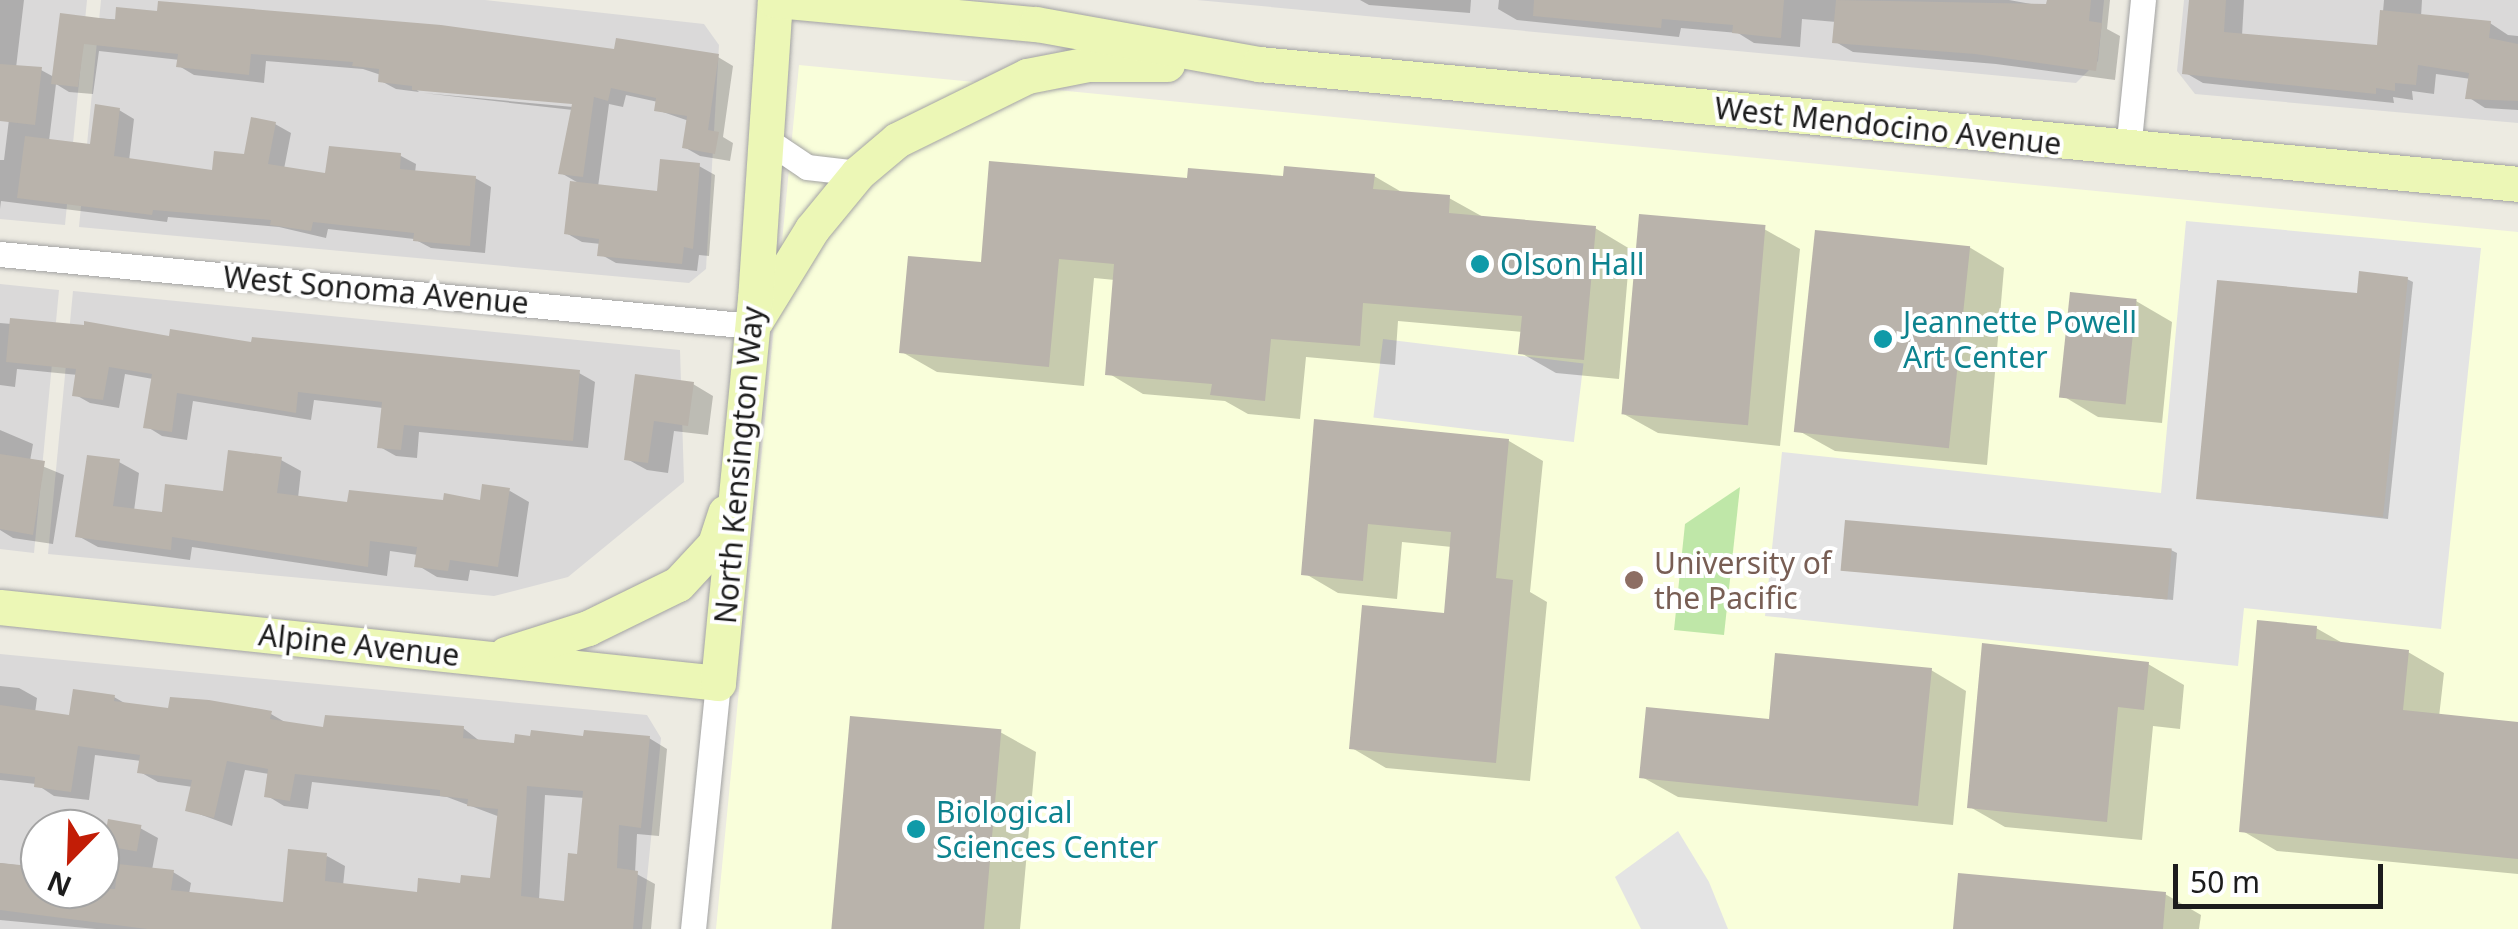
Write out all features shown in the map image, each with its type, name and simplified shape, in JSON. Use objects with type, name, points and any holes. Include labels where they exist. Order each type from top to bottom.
[{"type":"street","name":"West Mendocino Avenue","points":[[774,0],[1036,24],[1259,64],[2128,150],[2518,184]]},
{"type":"street","name":"North Kensington Way","points":[[693,929],[752,326],[774,0]]},
{"type":"street","points":[[2128,150],[2143,0]]},
{"type":"street","name":"West Mendocino Avenue","points":[[752,326],[812,229],[858,173],[928,121],[1026,76],[1088,64],[1259,64]]},
{"type":"street","points":[[767,140],[806,166],[858,173]]},
{"type":"street","name":"West Sonoma Avenue","points":[[0,254],[752,326]]},
{"type":"street","points":[[490,659],[588,628],[678,584],[715,544],[737,479]]},
{"type":"street","name":"Alpine Avenue","points":[[0,607],[718,683]]},
{"type":"shaded area","points":[[0,0],[87,0],[65,225],[0,219]]},
{"type":"shaded area","points":[[101,0],[485,0],[704,24],[719,45],[706,269],[689,283],[79,227]]},
{"type":"shaded area","points":[[1197,0],[2104,0],[2098,61],[2076,83]]},
{"type":"shaded area","points":[[2184,0],[2518,0],[2518,123],[2195,94],[2177,71]]},
{"type":"shaded area","name":"University of the Pacific","points":[[799,65],[2518,232],[2518,929],[716,929]]},
{"type":"shaded area","points":[[2186,221],[2481,248],[2441,629],[2244,608],[2238,666],[1765,616],[1782,452],[2161,493]]},
{"type":"shaded area","points":[[0,284],[59,290],[34,553],[0,549]]},
{"type":"shaded area","points":[[73,291],[680,350],[684,482],[568,577],[494,596],[48,554]]},
{"type":"shaded area","points":[[1383,339],[1583,364],[1574,442],[1373,417]]},
{"type":"shaded area","points":[[0,654],[647,715],[661,738],[642,929],[0,929]]},
{"type":"shaded area","points":[[1678,831],[1709,882],[1728,929],[1641,929],[1615,877]]},
{"type":"green space","points":[[1740,487],[1724,635],[1674,630],[1685,524]]},
{"type":"building","points":[[1534,0],[1784,0],[1781,38],[1732,33],[1733,25],[1662,19],[1661,28],[1533,16]]},
{"type":"building","points":[[1836,0],[2046,4],[2047,0],[2091,0],[2089,21],[2102,23],[2096,71],[1975,54],[1832,43]]},
{"type":"building","points":[[2189,0],[2226,0],[2224,32],[2377,45],[2380,10],[2491,21],[2489,38],[2518,44],[2518,101],[2465,99],[2469,73],[2418,65],[2416,85],[2395,83],[2395,91],[2376,88],[2376,94],[2182,74]]},
{"type":"building","points":[[158,1],[441,25],[614,49],[616,38],[719,54],[708,130],[719,132],[715,154],[682,148],[687,116],[654,111],[656,98],[611,88],[608,101],[594,97],[583,177],[558,174],[572,104],[412,90],[412,86],[378,82],[379,69],[352,66],[353,62],[251,54],[249,75],[176,67],[178,54],[84,44],[78,87],[51,84],[60,13],[115,20],[116,7],[157,11]]},
{"type":"building","points":[[0,64],[42,67],[35,125],[0,121]]},
{"type":"building","points":[[95,104],[120,108],[114,156],[212,170],[214,151],[244,154],[251,117],[276,122],[268,164],[325,173],[329,146],[401,153],[400,169],[476,176],[470,246],[413,241],[414,233],[313,222],[311,231],[270,225],[271,220],[153,210],[152,215],[17,198],[25,136],[90,144]]},
{"type":"building","points":[[660,159],[700,163],[693,249],[684,247],[682,264],[597,256],[599,239],[564,234],[570,181],[657,191]]},
{"type":"building","points":[[989,161],[1187,178],[1188,168],[1283,176],[1284,166],[1375,174],[1373,189],[1450,195],[1449,213],[1596,226],[1584,360],[1518,354],[1522,316],[1363,303],[1360,346],[1271,339],[1265,401],[1210,395],[1212,384],[1105,375],[1114,264],[1059,259],[1049,367],[899,353],[908,256],[981,262]]},
{"type":"building","points":[[1639,214],[1766,225],[1748,425],[1621,414]]},
{"type":"building","name":"Jeannette Powell Art Center","points":[[1815,230],[1970,246],[1949,448],[1794,432]]},
{"type":"building","points":[[2359,271],[2408,277],[2383,517],[2196,499],[2217,280],[2357,293]]},
{"type":"building","points":[[2070,292],[2137,299],[2126,404],[2059,397]]},
{"type":"building","points":[[10,318],[84,325],[84,321],[169,336],[170,329],[251,342],[252,337],[580,370],[573,441],[404,425],[401,450],[377,448],[382,402],[298,392],[296,413],[177,393],[172,432],[143,428],[152,374],[109,367],[103,400],[72,396],[76,369],[6,362]]},
{"type":"building","points":[[635,374],[694,382],[688,426],[654,421],[648,463],[624,460]]},
{"type":"building","points":[[1314,419],[1509,439],[1496,578],[1513,580],[1496,763],[1349,749],[1362,605],[1444,613],[1451,532],[1368,524],[1363,581],[1301,575]]},
{"type":"building","points":[[228,450],[282,457],[277,493],[347,502],[349,490],[443,500],[444,493],[480,500],[482,484],[510,488],[498,567],[450,560],[448,571],[414,567],[417,547],[370,541],[368,567],[172,537],[171,550],[75,537],[87,455],[120,459],[113,506],[162,512],[165,484],[223,491]]},
{"type":"building","points":[[0,454],[45,461],[33,535],[0,529]]},
{"type":"building","points":[[1845,520],[2172,549],[2167,599],[1841,571]]},
{"type":"building","points":[[2257,620],[2317,626],[2316,639],[2409,650],[2403,710],[2518,722],[2518,859],[2239,832]]},
{"type":"building","points":[[1982,643],[2149,662],[2144,710],[2118,707],[2107,822],[1967,808]]},
{"type":"building","points":[[1775,653],[1932,668],[1918,806],[1639,778],[1646,707],[1769,719]]},
{"type":"building","points":[[73,689],[115,695],[114,701],[168,708],[170,697],[209,700],[272,711],[270,719],[323,727],[325,715],[464,726],[463,738],[514,743],[515,734],[530,736],[531,730],[583,736],[584,730],[650,736],[641,828],[619,825],[617,868],[638,871],[633,929],[147,929],[0,910],[0,863],[20,865],[20,909],[120,909],[120,864],[174,870],[171,890],[283,902],[288,849],[327,853],[325,881],[417,892],[418,878],[460,883],[461,875],[490,878],[498,809],[467,806],[468,799],[440,796],[440,790],[295,774],[290,801],[264,797],[268,769],[227,761],[214,818],[185,811],[192,780],[137,773],[140,755],[78,746],[71,792],[34,787],[35,777],[0,773],[0,705],[69,715]],"holes":[[[527,786],[583,791],[577,854],[568,853],[564,901],[521,896]]]},
{"type":"building","name":"Biological Sciences Center","points":[[850,716],[1001,729],[984,929],[831,929]]},
{"type":"building","points":[[120,821],[141,825],[137,851],[120,849]]},
{"type":"building","points":[[1958,873],[2166,892],[2163,929],[1953,929]]},
{"type":"place","name":"Olson Hall","points":[[1480,264]]},
{"type":"place","name":"Jeannette Powell Art Center","points":[[1883,339]]},
{"type":"place","name":"University of the Pacific","points":[[1634,580]]},
{"type":"place","name":"Biological Sciences Center","points":[[916,829]]}]
